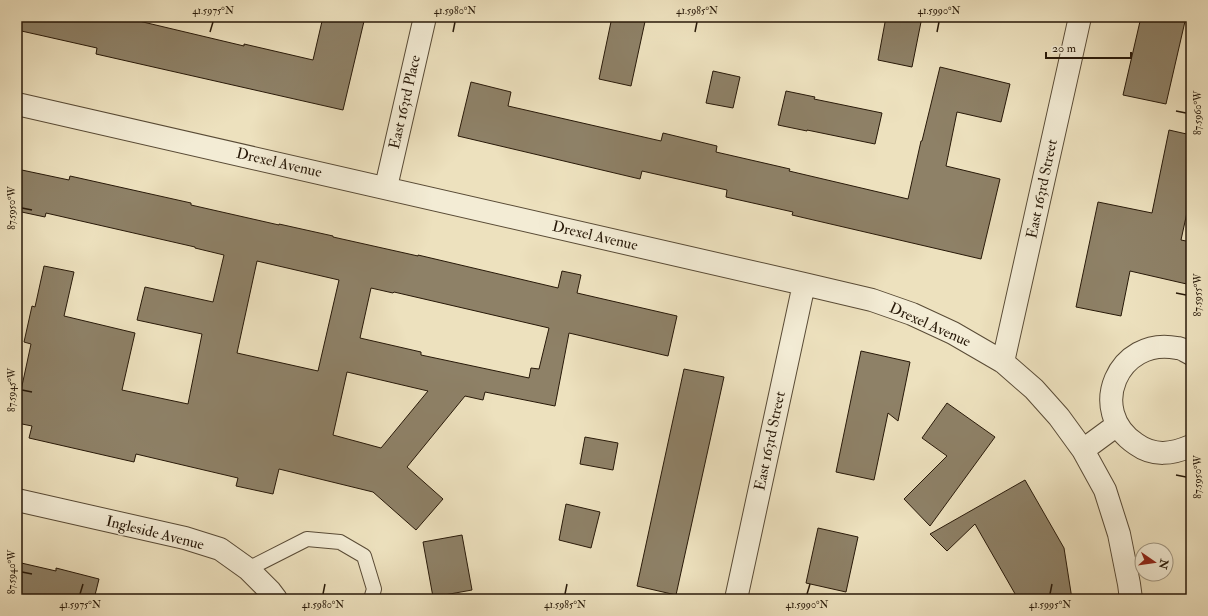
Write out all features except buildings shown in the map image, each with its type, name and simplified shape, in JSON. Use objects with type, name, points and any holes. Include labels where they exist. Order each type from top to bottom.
[{"type":"street","name":"East 163rd Place","points":[[386,187],[425,17]]},
{"type":"street","name":"East 163rd Street","points":[[1003,362],[1080,17]]},
{"type":"street","name":"Drexel Avenue","points":[[17,104],[386,187],[872,300],[912,314],[954,332],[1003,362],[1034,389],[1083,450],[1104,490],[1119,534],[1131,599]]},
{"type":"street","name":"East 163rd Street","points":[[736,599],[804,284]]},
{"type":"street","points":[[1191,354],[1178,348],[1161,346],[1143,350],[1128,360],[1117,374],[1112,390],[1111,408],[1117,425],[1128,439],[1143,449],[1160,453],[1177,452],[1191,446]]},
{"type":"street","points":[[1083,450],[1117,425]]},
{"type":"street","name":"Ingleside Avenue","points":[[17,500],[184,538],[220,549],[248,569],[270,590],[276,599]]},
{"type":"lane","points":[[248,569],[307,539],[340,542],[364,556],[374,589],[371,599]]}]
